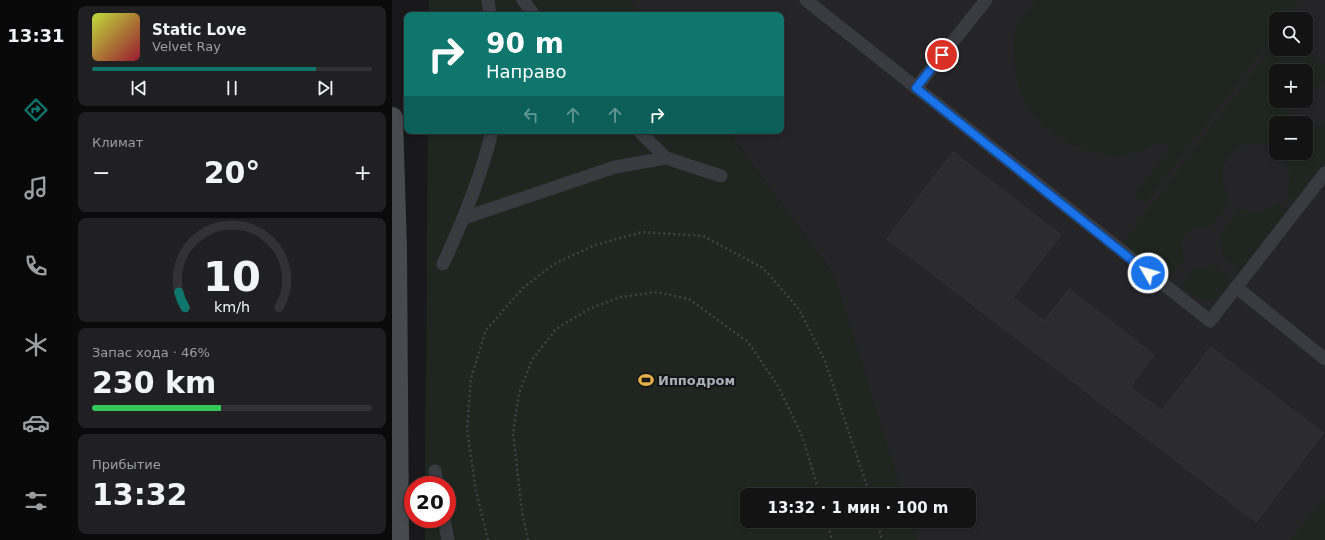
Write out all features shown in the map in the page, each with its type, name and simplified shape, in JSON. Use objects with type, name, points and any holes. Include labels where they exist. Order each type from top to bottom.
[{"type":"street","points":[[392,118],[396,249],[398,540]]},
{"type":"lane","points":[[488,0],[490,12]]},
{"type":"lane","points":[[523,0],[532,12]]},
{"type":"lane","points":[[806,0],[1210,321],[1325,173]]},
{"type":"lane","points":[[916,88],[986,0]]},
{"type":"lane","points":[[443,264],[464,218],[483,167],[491,134]]},
{"type":"lane","points":[[642,134],[666,158],[721,176]]},
{"type":"lane","points":[[464,218],[615,167],[666,158]]},
{"type":"lane","points":[[1236,287],[1325,359]]},
{"type":"lane","points":[[435,471],[436,476]]},
{"type":"lane","points":[[446,528],[448,540]]},
{"type":"path","points":[[488,540],[476,491],[467,428],[471,378],[486,330],[523,288],[554,264],[595,245],[643,232],[702,236],[763,268],[799,309],[826,362],[868,488]]},
{"type":"path","points":[[528,540],[522,511],[513,433],[519,393],[532,360],[556,329],[589,309],[621,297],[656,292],[689,299],[748,342],[778,386],[802,436],[818,488]]},
{"type":"path","points":[[829,528],[832,540]]},
{"type":"path","points":[[879,528],[882,540]]},
{"type":"shaded area","points":[[429,0],[631,0],[640,12],[429,12]]},
{"type":"shaded area","points":[[631,0],[1325,0],[1325,540],[913,540],[909,528],[976,528],[976,488],[897,488],[834,275],[730,134],[784,134],[784,12],[640,12]]},
{"type":"shaded area","points":[[1037,0],[1301,0],[1292,12],[1269,12],[1269,42],[1145,204],[1134,195],[1170,148],[1162,142],[1139,152],[1127,155],[1105,155],[1094,153],[1072,145],[1052,133],[1044,126],[1032,113],[1024,99],[1016,76],[1013,42],[1016,28]]},
{"type":"shaded area","points":[[1269,51],[1269,56],[1313,56],[1325,65],[1325,78],[1317,88],[1313,88],[1313,64],[1269,64],[1269,108],[1289,108],[1292,116],[1269,116],[1269,146],[1247,144],[1237,149],[1229,156],[1224,165],[1222,176],[1225,188],[1231,201],[1210,228],[1196,228],[1184,238],[1181,242],[1185,260],[1169,278],[1123,242]]},
{"type":"shaded area","points":[[1321,125],[1325,128],[1325,161],[1294,201],[1286,195],[1290,174],[1285,160],[1313,160],[1313,129]]},
{"type":"shaded area","name":"Ипподром","points":[[428,134],[730,134],[834,275],[901,488],[740,488],[740,528],[913,528],[917,540],[425,540],[425,528],[456,528],[456,476],[425,476]]},
{"type":"shaded area","points":[[1279,203],[1288,209],[1240,270],[1221,255],[1223,246],[1219,236],[1239,209],[1255,212]]},
{"type":"shaded area","points":[[1214,265],[1232,278],[1223,291],[1216,297],[1207,301],[1201,301],[1180,285],[1194,267],[1204,269]]},
{"type":"shaded area","points":[[1325,496],[1325,540],[1290,540]]},
{"type":"building","points":[[953,152],[1061,235],[1013,297],[1044,321],[1069,289],[1154,355],[1130,387],[1162,411],[1211,347],[1323,433],[1256,522],[887,239]]},
{"type":"place","name":"Ипподром","points":[[646,380]]},
{"type":"route","points":[[942,55],[916,88],[1148,273]]}]
